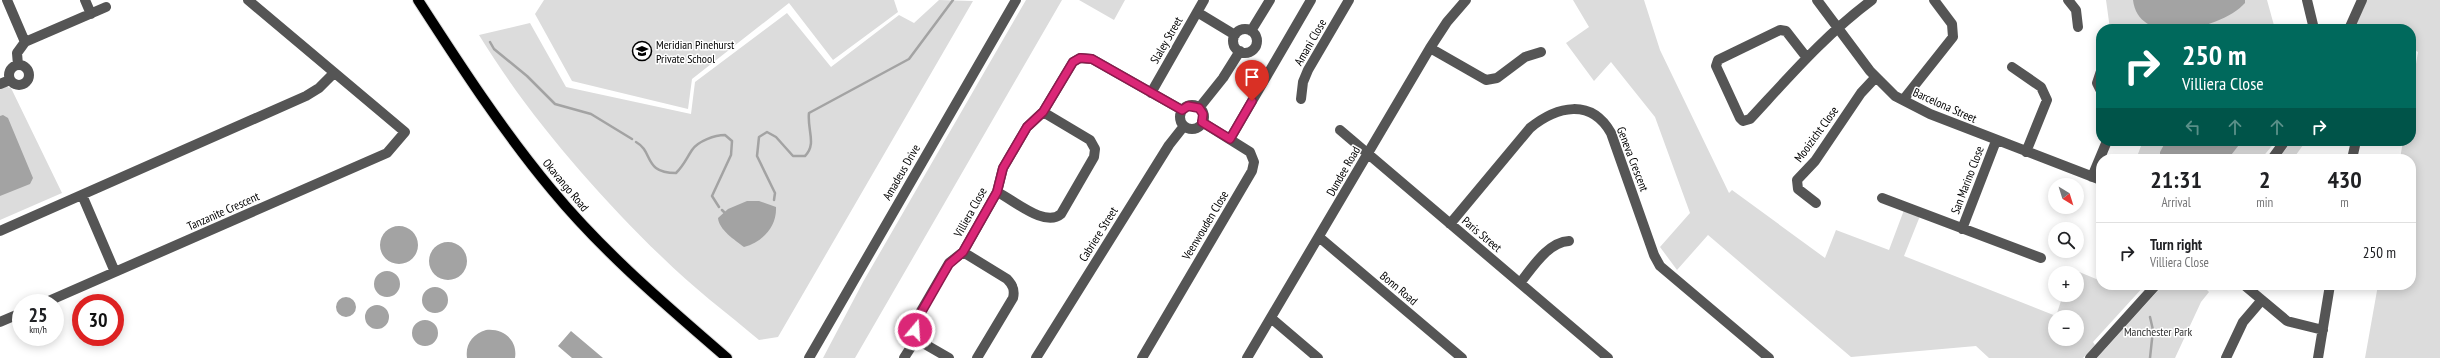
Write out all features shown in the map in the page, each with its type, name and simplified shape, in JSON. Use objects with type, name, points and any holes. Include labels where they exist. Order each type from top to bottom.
[{"type":"main road","name":"Okavango Road","points":[[418,0],[487,107],[552,191],[604,248],[727,358]]},
{"type":"street","points":[[7,0],[25,42]]},
{"type":"street","points":[[85,0],[90,14]]},
{"type":"street","points":[[0,231],[306,96],[319,88],[334,72],[248,0]]},
{"type":"street","name":"Amadeus Drive","points":[[810,358],[1016,0]]},
{"type":"street","name":"Slaley Street","points":[[1151,93],[1204,0]]},
{"type":"street","points":[[1251,31],[1270,0]]},
{"type":"street","points":[[1230,139],[1311,0]]},
{"type":"street","name":"Amani Close","points":[[1301,99],[1303,82],[1308,70],[1349,0]]},
{"type":"street","name":"Dundee Road","points":[[1247,358],[1430,48],[1447,22],[1466,0]]},
{"type":"street","name":"Barcelona Street","points":[[1817,0],[1875,78],[1888,90],[1903,100],[1930,114],[1996,141],[2096,179]]},
{"type":"street","points":[[1807,58],[1786,31],[1780,30],[1718,60],[1716,66],[1740,118],[1746,121],[1807,58],[1837,27],[1872,0]]},
{"type":"street","points":[[1903,100],[1953,37],[1952,24],[1934,0]]},
{"type":"street","points":[[2068,0],[2076,10],[2078,27]]},
{"type":"street","points":[[2307,0],[2313,24]]},
{"type":"street","points":[[2351,24],[2362,0]]},
{"type":"street","points":[[18,65],[17,53],[25,42],[106,7]]},
{"type":"street","points":[[1197,12],[1235,36]]},
{"type":"street","points":[[1242,30],[1251,31],[1257,39],[1256,46],[1250,51],[1240,51],[1234,44],[1235,36],[1242,30]]},
{"type":"street","points":[[1430,48],[1486,80],[1497,78],[1524,57],[1541,52]]},
{"type":"street","points":[[1199,108],[1223,78],[1240,51]]},
{"type":"street","name":"Villiera Close","points":[[904,358],[916,339],[915,330],[918,318],[949,264],[963,252],[997,192],[1003,168],[1027,127],[1043,112],[1069,67],[1080,58],[1092,59],[1182,110]]},
{"type":"street","points":[[18,65],[27,70],[29,80],[21,86],[5,82],[9,72],[18,65]]},
{"type":"street","points":[[2012,67],[2041,87],[2047,100],[2026,152]]},
{"type":"street","name":"Tanzanite Crescent","points":[[64,294],[387,153],[405,132],[334,72]]},
{"type":"street","name":"Mooizicht Close","points":[[1816,203],[1798,189],[1797,180],[1815,160],[1861,92],[1875,78]]},
{"type":"street","points":[[1188,106],[1199,108],[1203,114],[1202,122],[1194,128],[1184,126],[1180,120],[1182,110],[1188,106]]},
{"type":"street","name":"Geneva Crescent","points":[[1450,224],[1530,128],[1571,108],[1586,109],[1605,124],[1611,133],[1654,255],[1660,266],[1769,358]]},
{"type":"street","points":[[997,192],[1043,218],[1054,218],[1061,214],[1094,157],[1095,149],[1090,140],[1043,112]]},
{"type":"street","name":"Veenwouden Close","points":[[1142,358],[1252,171],[1254,162],[1250,152],[1202,122]]},
{"type":"street","name":"Cabriere Street","points":[[1036,358],[1169,146],[1184,126]]},
{"type":"street","name":"Paris Street","points":[[1340,130],[1608,358]]},
{"type":"street","name":"San Marino Close","points":[[1962,229],[1996,141]]},
{"type":"street","points":[[82,195],[115,272]]},
{"type":"street","name":"San Marino Close","points":[[1882,198],[2042,258]]},
{"type":"street","name":"Bonn Road","points":[[1319,237],[1462,358]]},
{"type":"street","points":[[1520,283],[1549,249],[1557,243],[1569,241]]},
{"type":"street","points":[[963,252],[1008,279],[1014,292],[1013,298],[977,358]]},
{"type":"street","points":[[2090,358],[2151,290]]},
{"type":"street","points":[[2249,290],[2287,321],[2323,330]]},
{"type":"street","points":[[2318,358],[2329,290]]},
{"type":"street","points":[[2226,358],[2243,322],[2261,301]]},
{"type":"street","points":[[0,322],[12,317]]},
{"type":"street","points":[[1271,318],[1318,358]]},
{"type":"street","points":[[916,339],[949,358]]},
{"type":"green space","name":"Meridian Pinehurst Private School","points":[[544,0],[894,0],[898,12],[833,60],[789,3],[692,79],[688,109],[572,81],[535,14]]},
{"type":"green space","points":[[939,0],[973,1],[778,337],[759,340],[673,268],[612,206],[564,152],[541,123],[498,65],[479,35],[530,23],[566,87],[691,114],[695,82],[787,13],[831,67],[899,15],[914,23]]},
{"type":"green space","points":[[1026,0],[1062,0],[855,358],[823,358],[863,282]]},
{"type":"green space","points":[[1079,0],[1125,0],[1114,20]]},
{"type":"green space","points":[[1573,0],[1644,0],[1660,50],[1729,193],[1732,190],[1825,258],[1836,230],[1889,250],[1904,210],[1920,216],[1904,256],[2048,313],[2048,346],[2084,346],[2084,310],[2058,310],[2061,302],[2084,302],[2084,274],[2096,279],[2096,290],[2140,290],[2093,342],[2095,345],[2083,358],[1989,358],[1976,346],[1851,357],[1708,235],[1677,270],[1660,247],[1690,213],[1655,117],[1611,62],[1594,81],[1566,43],[1589,27]]},
{"type":"green space","points":[[2106,0],[2267,0],[2274,24],[2109,24]]},
{"type":"green space","points":[[2367,0],[2440,0],[2440,358],[2365,358],[2377,290],[2416,290],[2416,154],[2401,154],[2402,146],[2416,146],[2416,64],[2418,52],[2416,51],[2416,24],[2356,24]]},
{"type":"green space","points":[[4,86],[11,88],[62,193],[0,220],[0,88]]},
{"type":"green space","points":[[2141,146],[2272,146],[2265,154],[2138,154]]},
{"type":"green space","points":[[2288,146],[2302,146],[2297,154],[2282,154]]},
{"type":"green space","name":"Manchester Park","points":[[2158,290],[2207,290],[2209,292],[2201,302],[2175,358],[2097,358]]},
{"type":"shaded area","points":[[2133,0],[2245,0],[2245,3],[2234,12],[2219,20],[2207,24],[2149,24],[2139,16]]},
{"type":"shaded area","points":[[3,115],[8,118],[33,178],[30,184],[0,196],[0,116]]},
{"type":"shaded area","points":[[2163,146],[2238,146],[2232,154],[2160,154]]},
{"type":"shaded area","points":[[747,201],[759,201],[776,207],[776,214],[767,233],[751,245],[744,247],[724,231],[718,218],[728,209]]},
{"type":"shaded area","points":[[395,226],[403,226],[413,231],[417,238],[417,252],[413,259],[403,264],[395,264],[385,259],[383,256],[380,249],[380,241],[385,231],[388,229]]},
{"type":"shaded area","points":[[448,242],[458,245],[464,251],[467,261],[464,271],[458,277],[448,280],[438,277],[432,271],[429,261],[432,251],[438,245]]},
{"type":"shaded area","points":[[387,271],[396,275],[400,284],[396,293],[387,297],[378,293],[374,284],[378,275]]},
{"type":"shaded area","points":[[435,287],[444,291],[448,300],[444,309],[435,313],[426,309],[422,300],[426,291]]},
{"type":"shaded area","points":[[342,297],[350,297],[356,303],[356,311],[350,317],[342,317],[336,311],[336,303]]},
{"type":"shaded area","points":[[377,305],[386,308],[389,317],[386,326],[377,329],[368,326],[365,317],[368,308]]},
{"type":"shaded area","points":[[425,320],[434,324],[438,333],[434,342],[425,346],[416,342],[412,333],[416,324]]},
{"type":"shaded area","points":[[486,330],[498,331],[508,336],[514,346],[515,358],[467,358],[467,348],[471,340],[477,334]]},
{"type":"shaded area","points":[[571,331],[603,358],[572,358],[558,346]]},
{"type":"waterway","points":[[774,200],[775,193],[757,156],[759,137],[767,132],[776,137],[793,156],[805,156],[809,151],[811,142],[809,113],[909,59],[953,0]]},
{"type":"waterway","points":[[490,42],[494,49],[527,76],[555,104],[591,114],[632,139]]},
{"type":"waterway","points":[[636,142],[642,146],[650,161],[658,170],[676,173],[698,144],[712,137],[725,135],[732,141],[731,155],[712,196],[719,207]]},
{"type":"waterway","points":[[722,210],[726,214]]},
{"type":"waterway","points":[[2150,317],[2153,330],[2150,358]]},
{"type":"place","name":"Meridian Pinehurst Private School","points":[[642,51]]},
{"type":"route","points":[[915,330],[918,318],[949,264],[963,252],[997,192],[1003,168],[1027,127],[1043,112],[1069,67],[1077,59],[1084,57],[1092,59],[1182,110],[1192,105],[1199,108],[1203,114],[1202,122],[1230,139],[1252,101]]}]
